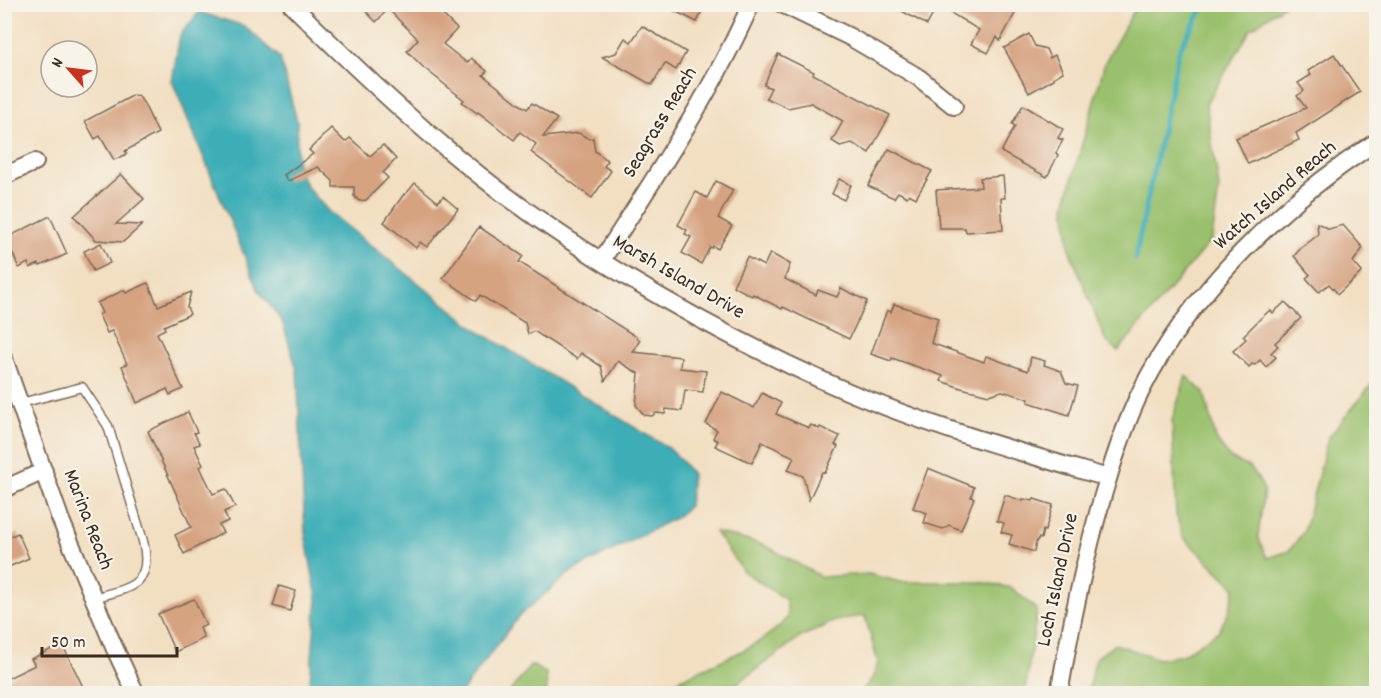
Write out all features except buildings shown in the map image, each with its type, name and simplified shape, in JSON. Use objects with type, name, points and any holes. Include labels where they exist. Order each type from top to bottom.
[{"type":"street","name":"Marsh Island Drive","points":[[291,4],[355,68],[447,149],[517,203],[602,260],[688,312],[827,382],[920,418],[1022,453],[1108,478]]},
{"type":"street","name":"Seagrass Reach","points":[[602,260],[689,123],[721,68],[751,4]]},
{"type":"street","points":[[782,4],[850,37],[918,77],[954,106]]},
{"type":"street","name":"Watch Island Reach","points":[[1108,478],[1124,430],[1141,391],[1181,323],[1231,263],[1268,227],[1308,193],[1377,142]]},
{"type":"street","points":[[4,176],[35,162]]},
{"type":"street","name":"Marina Reach","points":[[4,358],[60,518],[136,693]]},
{"type":"street","points":[[4,489],[44,471]]},
{"type":"street","name":"Loch Island Drive","points":[[1059,693],[1079,584],[1108,478]]},
{"type":"lane","points":[[21,403],[81,387],[85,389],[108,426],[143,541],[146,554],[145,572],[132,587],[93,598]]},
{"type":"green space","points":[[1137,5],[1284,5],[1251,29],[1206,104],[1219,188],[1212,239],[1118,351],[1106,341],[1070,251],[1065,205],[1105,62]]},
{"type":"green space","points":[[1186,376],[1204,393],[1216,439],[1230,458],[1251,468],[1264,489],[1258,537],[1267,558],[1289,551],[1304,531],[1328,438],[1376,379],[1376,693],[1087,693],[1096,658],[1115,644],[1159,659],[1182,655],[1219,631],[1229,611],[1235,588],[1183,537],[1176,514],[1172,420]]},
{"type":"green space","points":[[715,532],[764,545],[821,577],[869,574],[900,582],[981,582],[1012,588],[1037,610],[1025,693],[859,693],[872,679],[878,663],[865,616],[832,622],[799,638],[724,693],[655,693],[760,641],[788,617],[786,600],[743,571]]},
{"type":"green space","points":[[531,665],[546,673],[547,693],[509,693]]},
{"type":"water","points":[[199,12],[244,26],[280,58],[297,121],[297,168],[308,188],[329,212],[480,332],[673,451],[692,474],[689,506],[677,517],[571,572],[518,617],[461,693],[309,693],[317,598],[305,533],[297,370],[282,321],[259,291],[172,81],[180,35]]},
{"type":"waterway","points":[[1135,259],[1179,50],[1205,4]]}]
